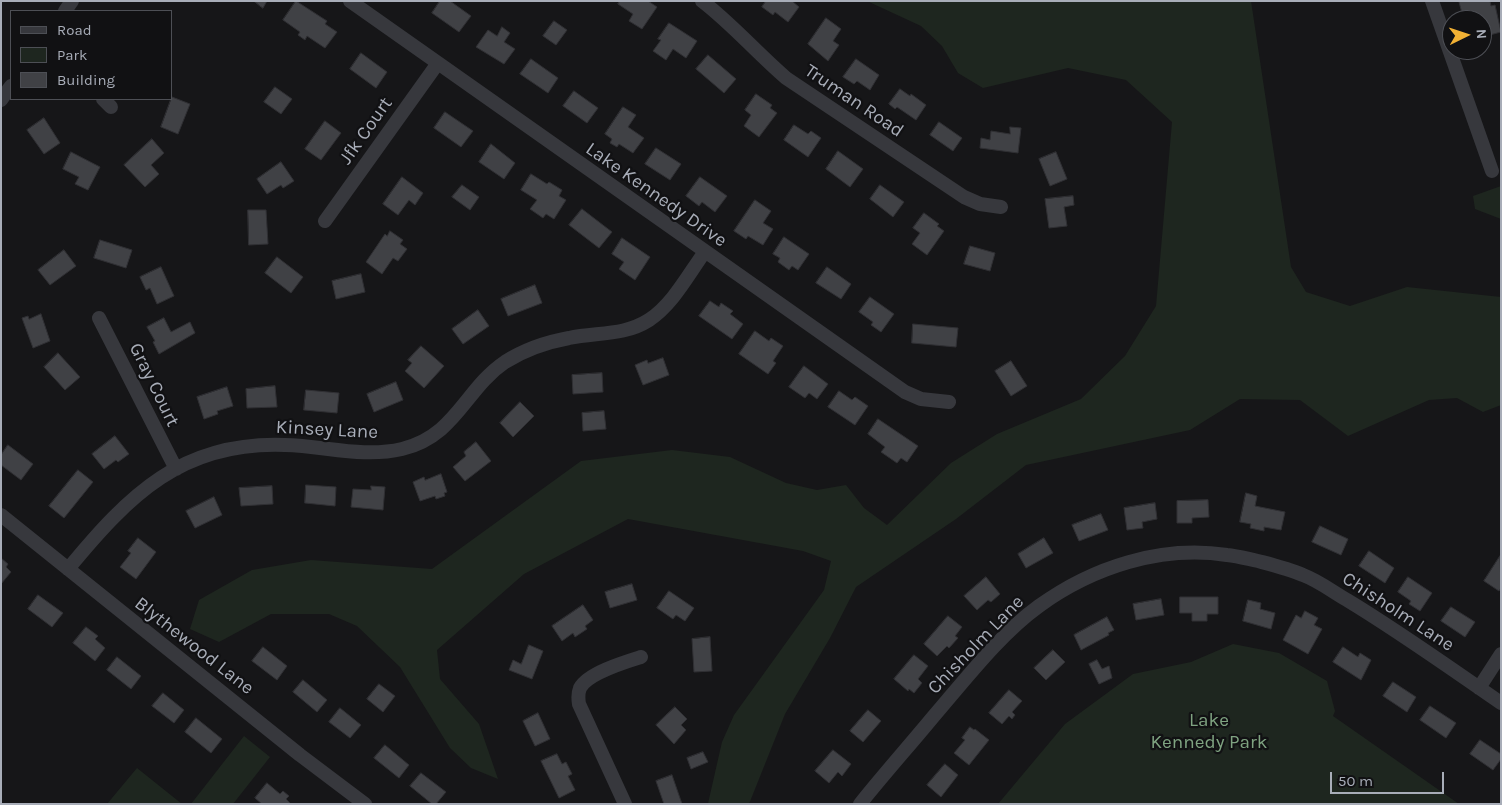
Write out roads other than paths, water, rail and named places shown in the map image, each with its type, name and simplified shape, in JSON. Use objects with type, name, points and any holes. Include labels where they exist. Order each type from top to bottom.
[{"type":"street","name":"Lake Kennedy Drive","points":[[350,1],[905,392],[921,399],[948,402]]},
{"type":"street","name":"Truman Road","points":[[702,1],[786,78],[964,197],[980,204],[1001,207]]},
{"type":"street","points":[[1432,1],[1492,171]]},
{"type":"street","name":"Jfk Court","points":[[325,221],[438,63]]},
{"type":"street","points":[[1,100],[10,87]]},
{"type":"street","name":"Kinsey Lane","points":[[68,570],[95,536],[118,512],[156,480],[209,455],[231,448],[251,445],[292,445],[367,453],[405,448],[425,440],[440,432],[488,376],[504,363],[523,352],[568,338],[615,333],[649,320],[672,297],[704,252]]},
{"type":"street","name":"Gray Court","points":[[99,318],[176,469]]},
{"type":"street","name":"Blythewood Lane","points":[[1,515],[300,755],[364,804]]},
{"type":"street","name":"Chisholm Lane","points":[[860,804],[965,680],[1012,628],[1038,607],[1065,589],[1094,574],[1141,559],[1178,554],[1229,555],[1275,565],[1304,575],[1369,614],[1501,703]]},
{"type":"street","points":[[1479,688],[1501,654]]},
{"type":"street","points":[[625,804],[579,704],[578,695],[581,686],[587,680],[616,665],[641,657]]},
{"type":"park label","name":"Lake Kennedy Park","points":[[1209,732]]}]
